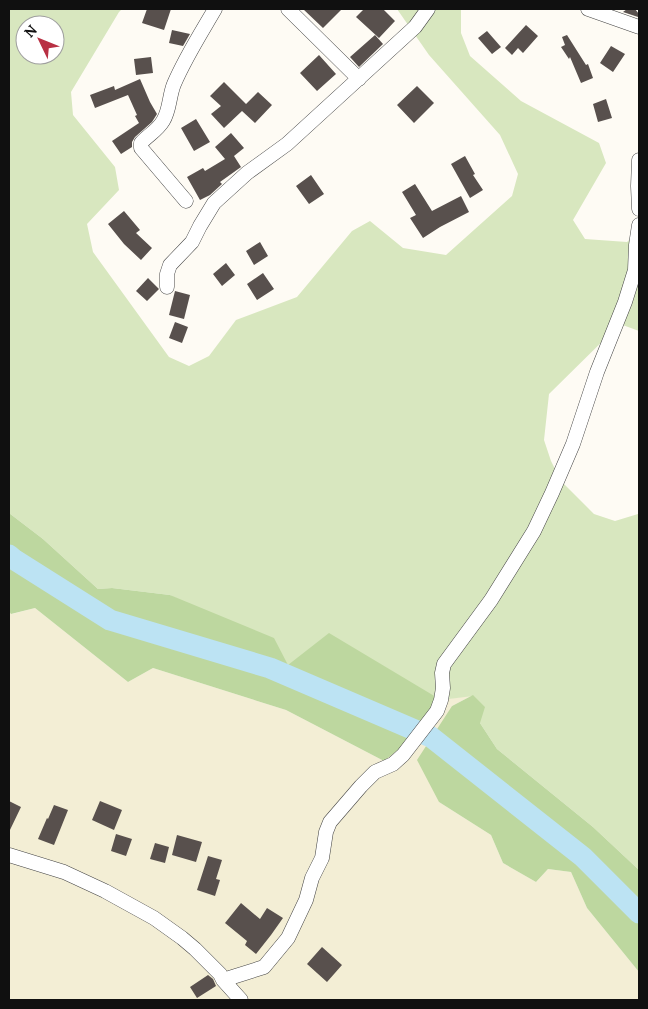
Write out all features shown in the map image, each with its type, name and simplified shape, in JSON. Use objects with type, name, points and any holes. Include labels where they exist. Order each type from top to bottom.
[{"type":"street","points":[[186,201],[141,148],[141,143],[158,129],[164,120],[173,86],[215,9]]},
{"type":"street","points":[[288,9],[359,79]]},
{"type":"street","points":[[167,286],[167,274],[170,265],[192,242],[214,203],[247,173],[287,144],[359,79],[415,28],[428,9]]},
{"type":"street","points":[[588,9],[639,27]]},
{"type":"street","points":[[639,160],[639,209]]},
{"type":"street","points":[[223,980],[264,968],[288,938],[306,900],[312,878],[322,858],[326,832],[330,822],[375,772],[393,764],[403,755],[437,711],[443,688],[442,673],[444,664],[491,600],[534,532],[573,444],[596,372],[624,302],[634,270],[639,225]]},
{"type":"street","points":[[9,855],[64,872],[105,891],[154,918],[195,949],[220,974],[241,1000]]},
{"type":"shaded area","points":[[35,608],[128,682],[153,668],[286,710],[384,761],[441,700],[473,695],[452,706],[439,802],[491,835],[503,863],[536,882],[548,869],[571,872],[587,908],[639,972],[639,1000],[9,1000],[9,611],[12,614]]},
{"type":"green space","points":[[9,9],[122,9],[71,92],[73,115],[115,167],[119,190],[87,224],[93,252],[169,357],[189,366],[209,356],[236,320],[297,297],[352,231],[370,221],[403,248],[446,255],[512,196],[518,174],[500,135],[429,55],[397,9],[461,9],[461,33],[470,56],[521,101],[599,143],[606,163],[573,220],[585,239],[627,242],[639,230],[639,331],[620,324],[549,394],[544,440],[551,461],[561,481],[594,514],[615,521],[638,514],[639,512],[639,870],[593,827],[497,749],[480,723],[473,696],[441,700],[288,665],[170,595],[112,588],[98,589],[43,539],[9,513]]},
{"type":"green space","points":[[9,513],[43,539],[98,589],[112,588],[170,595],[274,638],[288,665],[329,633],[441,700],[413,738],[384,761],[286,710],[153,668],[128,682],[35,608],[11,614],[9,611]]},
{"type":"green space","points":[[473,695],[485,707],[480,723],[497,749],[593,827],[639,870],[639,972],[587,908],[571,872],[548,869],[536,882],[503,863],[491,835],[439,802],[417,760],[452,706]]},
{"type":"building","points":[[147,9],[171,9],[164,30],[142,23]]},
{"type":"building","points":[[303,9],[342,9],[323,28]]},
{"type":"building","points":[[364,9],[383,9],[395,21],[379,38],[356,17]]},
{"type":"building","points":[[627,9],[635,9],[639,16],[623,12]]},
{"type":"building","points":[[526,25],[538,36],[523,53],[518,48],[512,55],[505,48]]},
{"type":"building","points":[[172,30],[190,34],[183,46],[169,43]]},
{"type":"building","points":[[487,31],[501,47],[492,54],[478,38]]},
{"type":"building","points":[[375,35],[383,44],[359,67],[350,57]]},
{"type":"building","points":[[567,35],[586,65],[588,64],[593,78],[581,83],[570,57],[569,59],[561,47],[565,45],[562,37]]},
{"type":"building","points":[[611,46],[625,54],[613,72],[600,63]]},
{"type":"building","points":[[319,55],[336,74],[317,91],[300,73]]},
{"type":"building","points":[[151,57],[153,73],[136,75],[134,59]]},
{"type":"building","points":[[140,79],[157,114],[152,122],[135,137],[132,147],[121,154],[112,141],[139,123],[128,95],[95,108],[90,95],[114,86],[115,90]]},
{"type":"building","points":[[224,82],[246,104],[258,92],[272,105],[255,123],[242,111],[224,128],[211,114],[221,106],[210,96]]},
{"type":"building","points":[[417,86],[434,103],[414,123],[397,105]]},
{"type":"building","points":[[606,99],[612,118],[598,122],[593,104]]},
{"type":"building","points":[[196,119],[210,142],[194,151],[181,128]]},
{"type":"building","points":[[231,133],[244,148],[234,156],[241,167],[220,182],[222,184],[210,195],[200,200],[187,177],[203,168],[205,171],[225,159],[215,147]]},
{"type":"building","points":[[465,156],[475,174],[473,175],[483,190],[470,198],[451,164]]},
{"type":"building","points":[[311,175],[324,194],[309,204],[296,186]]},
{"type":"building","points":[[415,184],[432,211],[461,196],[469,212],[423,238],[410,218],[416,215],[402,192]]},
{"type":"building","points":[[124,211],[140,230],[136,233],[152,248],[141,260],[124,244],[108,224]]},
{"type":"building","points":[[260,242],[268,256],[254,265],[246,251]]},
{"type":"building","points":[[226,263],[235,275],[222,286],[213,274]]},
{"type":"building","points":[[263,273],[274,289],[257,300],[247,284]]},
{"type":"building","points":[[148,278],[159,289],[147,301],[136,291]]},
{"type":"building","points":[[175,291],[190,295],[184,319],[169,315]]},
{"type":"building","points":[[175,322],[188,327],[182,343],[169,338]]},
{"type":"building","points":[[9,801],[21,807],[9,832]]},
{"type":"building","points":[[100,801],[122,810],[114,830],[92,820]]},
{"type":"building","points":[[54,805],[68,810],[54,845],[38,839]]},
{"type":"building","points":[[116,834],[132,839],[126,856],[111,851]]},
{"type":"building","points":[[177,835],[202,842],[196,862],[172,855]]},
{"type":"building","points":[[155,843],[169,847],[165,863],[150,859]]},
{"type":"building","points":[[208,856],[222,860],[216,879],[220,880],[215,896],[197,890]]},
{"type":"building","points":[[241,903],[260,919],[267,908],[283,918],[256,954],[245,945],[247,941],[225,923]]},
{"type":"building","points":[[322,947],[342,965],[327,982],[307,964]]},
{"type":"building","points":[[208,975],[213,979],[216,986],[197,998],[190,987]]},
{"type":"waterway","points":[[9,555],[110,620],[270,668],[431,737],[583,857],[639,913]]}]
